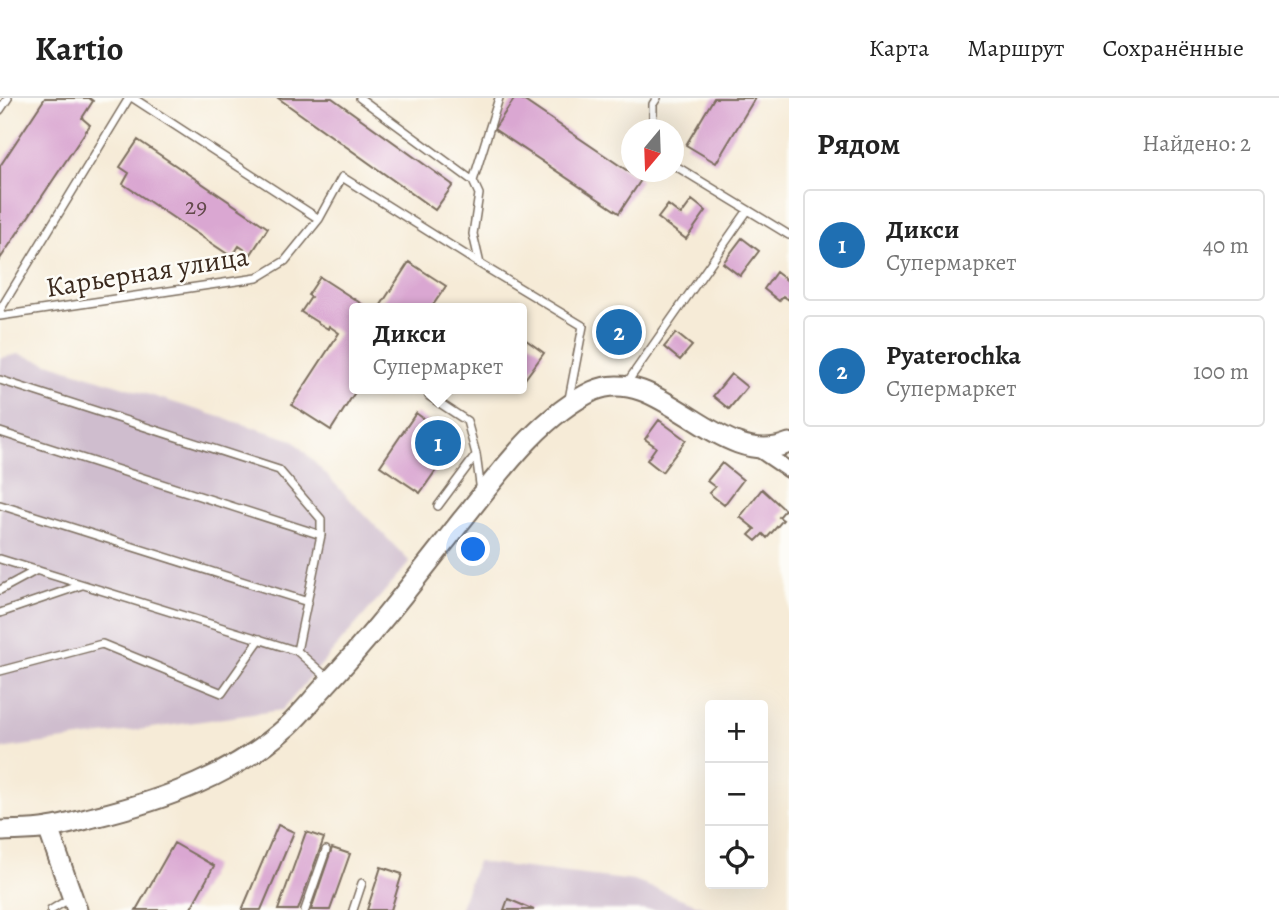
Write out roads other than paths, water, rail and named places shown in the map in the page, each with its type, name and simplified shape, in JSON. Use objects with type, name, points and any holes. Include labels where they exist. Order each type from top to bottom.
[{"type":"main road","points":[[0,831],[48,828],[134,807],[187,789],[239,762],[288,726],[362,647],[481,496],[537,432],[567,407],[594,391],[624,387],[645,392],[730,440],[758,449],[770,449],[789,443]]},
{"type":"main road","points":[[48,828],[75,904]]},
{"type":"street","points":[[758,449],[789,470]]},
{"type":"lane","points":[[0,110],[8,98]]},
{"type":"lane","points":[[0,313],[131,98],[319,219]]},
{"type":"lane","points":[[360,98],[473,181],[479,194],[473,234],[480,264],[583,326],[567,407]]},
{"type":"lane","points":[[473,181],[499,98]]},
{"type":"lane","points":[[653,119],[653,104],[657,98]]},
{"type":"lane","points":[[684,171],[789,235]]},
{"type":"lane","name":"Карьерная улица","points":[[0,313],[257,278],[285,261],[319,219],[342,177],[480,264]]},
{"type":"lane","points":[[624,387],[748,210]]},
{"type":"lane","points":[[0,380],[279,470],[321,519],[321,535],[298,651]]},
{"type":"lane","points":[[429,396],[467,421],[476,454],[481,496]]},
{"type":"lane","points":[[0,432],[321,535]]},
{"type":"lane","points":[[439,506],[476,454]]},
{"type":"lane","points":[[0,505],[308,602]]},
{"type":"lane","points":[[0,559],[298,651],[331,680]]},
{"type":"lane","points":[[0,590],[37,570]]},
{"type":"lane","points":[[0,613],[83,584]]},
{"type":"lane","points":[[0,671],[102,644],[222,693],[260,639]]},
{"type":"lane","points":[[305,910],[326,850]]},
{"type":"lane","points":[[353,910],[362,883]]},
{"type":"lane","points":[[51,910],[75,904]]},
{"type":"place","name":"Pyaterochka","points":[[619,332]]},
{"type":"place","name":"Дикси","points":[[438,443]]}]
